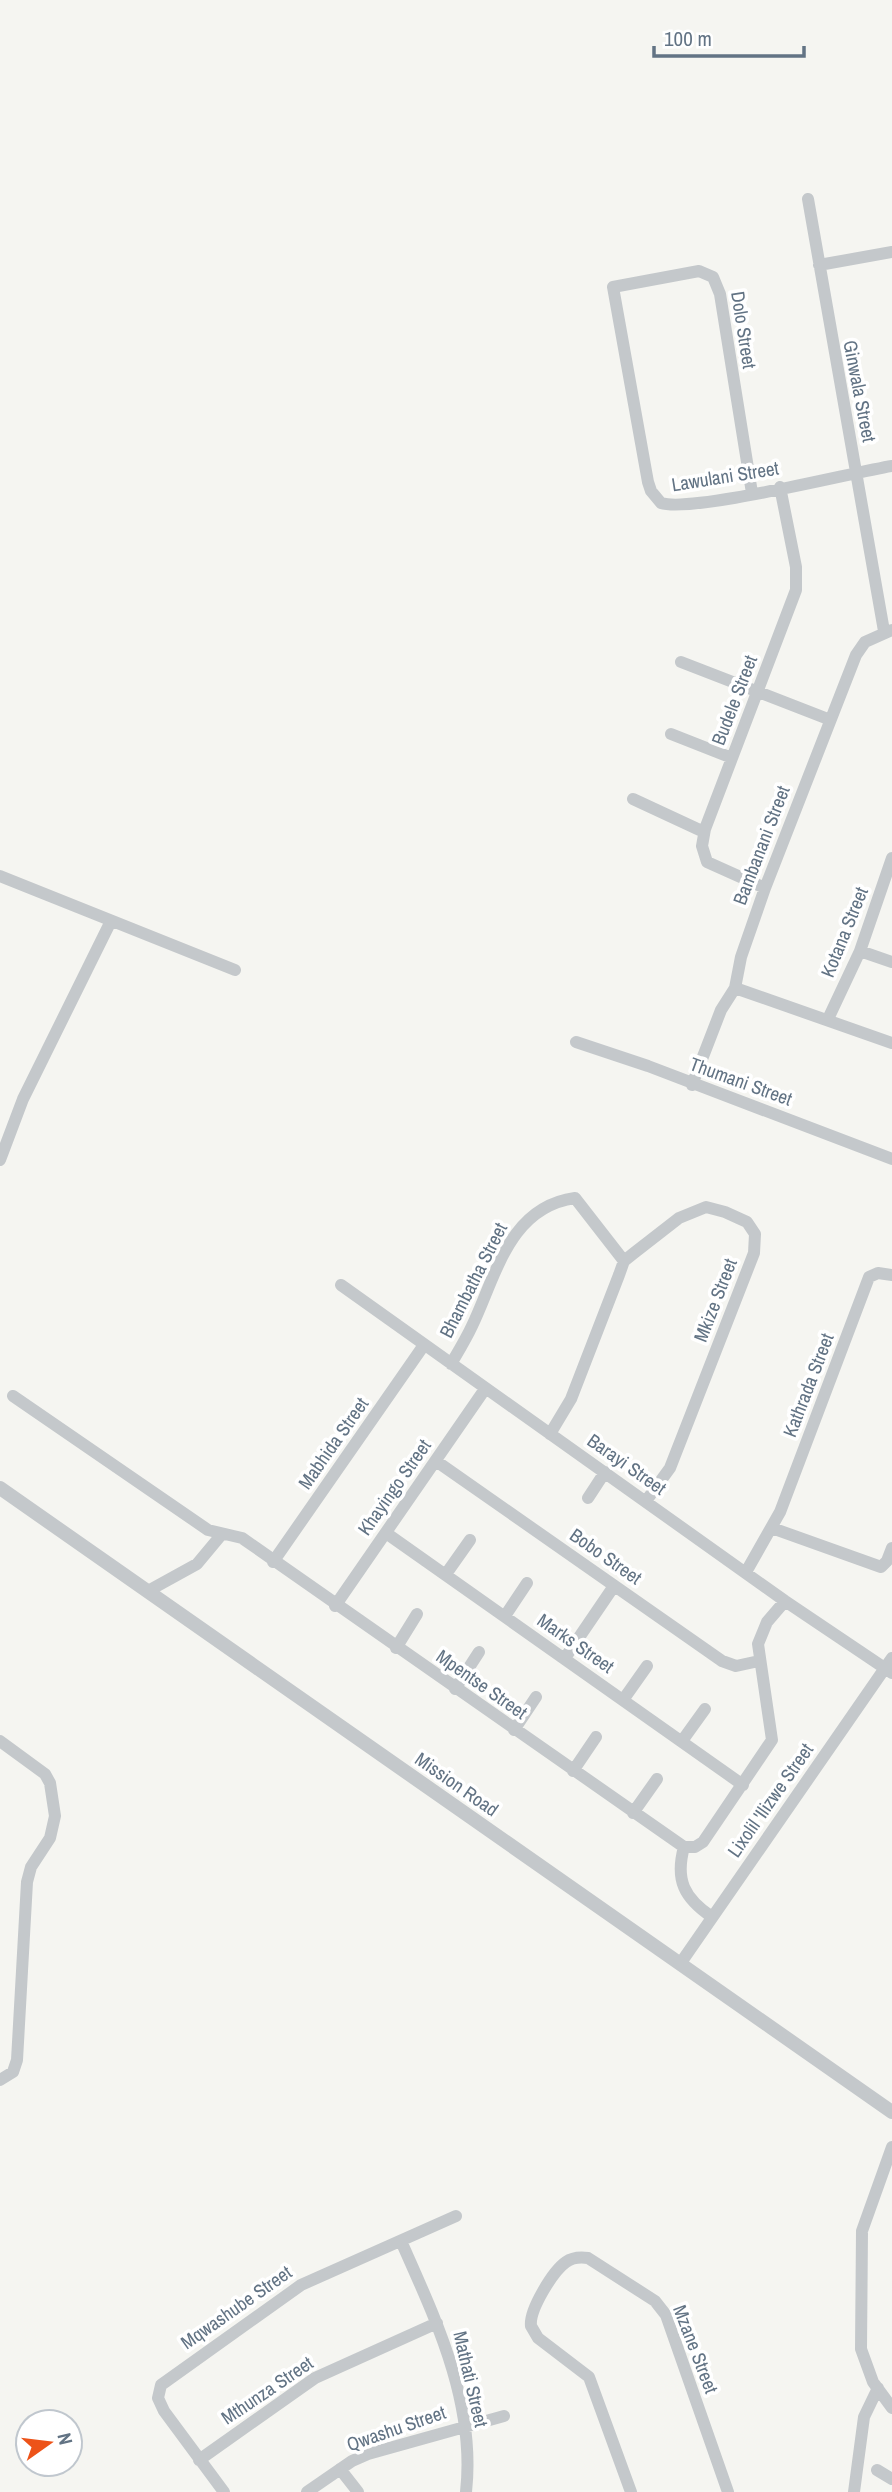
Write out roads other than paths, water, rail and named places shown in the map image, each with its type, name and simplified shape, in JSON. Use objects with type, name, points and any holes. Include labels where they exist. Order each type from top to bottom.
[{"type":"street","name":"Ginwala Street","points":[[808,199],[856,472],[888,631]]},
{"type":"street","points":[[820,265],[892,252]]},
{"type":"street","name":"Dolo Street","points":[[613,287],[699,271],[713,277],[720,294],[752,493]]},
{"type":"street","name":"Lawulani Street","points":[[613,287],[651,491],[661,503],[673,506],[892,466]]},
{"type":"street","name":"Budele Street","points":[[704,832],[796,590],[796,567],[779,487]]},
{"type":"street","name":"Bambanani Street","points":[[692,1085],[721,1010],[735,988],[741,957],[828,719],[859,649],[888,631]]},
{"type":"street","points":[[681,663],[828,719]]},
{"type":"street","points":[[671,734],[732,758]]},
{"type":"street","points":[[633,799],[704,832],[702,846],[707,862],[765,888]]},
{"type":"street","name":"Kotana Street","points":[[828,1019],[860,951],[892,858]]},
{"type":"street","points":[[0,876],[235,971]]},
{"type":"street","points":[[0,1160],[23,1099],[111,921]]},
{"type":"street","points":[[860,951],[892,962]]},
{"type":"street","points":[[735,988],[892,1043]]},
{"type":"street","name":"Thumani Street","points":[[576,1042],[648,1066],[892,1159]]},
{"type":"street","name":"Bhambatha Street","points":[[450,1364],[472,1327],[508,1243],[522,1225],[546,1208],[575,1198],[624,1261]]},
{"type":"street","name":"Mkize Street","points":[[624,1261],[679,1218],[700,1208],[713,1208],[742,1218],[755,1234],[754,1253],[687,1429],[666,1475],[646,1500]]},
{"type":"street","points":[[550,1434],[575,1391],[624,1261]]},
{"type":"street","name":"Kathrada Street","points":[[746,1572],[772,1528],[869,1277],[878,1273],[892,1275]]},
{"type":"street","name":"Barayi Street","points":[[341,1285],[785,1601],[890,1666]]},
{"type":"street","name":"Mabhida Street","points":[[273,1562],[424,1345]]},
{"type":"street","name":"Khayingo Street","points":[[335,1606],[485,1389]]},
{"type":"street","name":"Mpentse Street","points":[[13,1396],[205,1528],[242,1538],[335,1606],[684,1847]]},
{"type":"street","name":"Bobo Street","points":[[436,1461],[722,1661],[736,1666],[759,1661]]},
{"type":"street","points":[[588,1498],[605,1472]]},
{"type":"street","name":"Mission Road","points":[[0,1488],[892,2112]]},
{"type":"street","points":[[772,1528],[881,1567],[887,1561],[892,1548]]},
{"type":"street","name":"Marks Street","points":[[386,1533],[743,1785]]},
{"type":"street","points":[[148,1591],[197,1564],[222,1534]]},
{"type":"street","points":[[446,1574],[470,1540]]},
{"type":"street","points":[[505,1616],[527,1583]]},
{"type":"street","points":[[565,1658],[614,1586]]},
{"type":"street","points":[[712,1917],[694,1903],[682,1888],[680,1868],[684,1847],[695,1847],[703,1842],[772,1740],[771,1717],[759,1661],[762,1630],[785,1601]]},
{"type":"street","points":[[396,1648],[417,1614]]},
{"type":"street","points":[[455,1689],[480,1652]]},
{"type":"street","points":[[623,1700],[647,1666]]},
{"type":"street","name":"Lixolil 'Ilizwe Street","points":[[680,1964],[890,1666]]},
{"type":"street","points":[[514,1730],[536,1697]]},
{"type":"street","points":[[682,1741],[705,1709]]},
{"type":"street","points":[[573,1771],[596,1737]]},
{"type":"street","points":[[2,1746],[39,1768],[50,1783],[54,1827],[28,1875],[18,2060],[4,2078]]},
{"type":"street","points":[[633,1813],[657,1779]]},
{"type":"street","points":[[892,2147],[862,2231],[861,2350],[878,2388],[892,2409]]},
{"type":"street","name":"Mqwashube Street","points":[[225,2492],[160,2405],[158,2398],[161,2385],[290,2291],[456,2216]]},
{"type":"street","name":"Mathati Street","points":[[401,2241],[450,2356],[468,2455],[466,2492]]},
{"type":"street","name":"Mzane Street","points":[[631,2492],[589,2377],[538,2338],[531,2326],[534,2306],[564,2263],[574,2258],[588,2258],[662,2307],[728,2492]]},
{"type":"street","name":"Mthunza Street","points":[[199,2460],[314,2378],[438,2323]]},
{"type":"street","points":[[854,2492],[864,2417],[878,2388]]},
{"type":"street","name":"Qwashu Street","points":[[307,2492],[368,2454],[504,2416]]},
{"type":"street","points":[[340,2469],[358,2492]]}]
